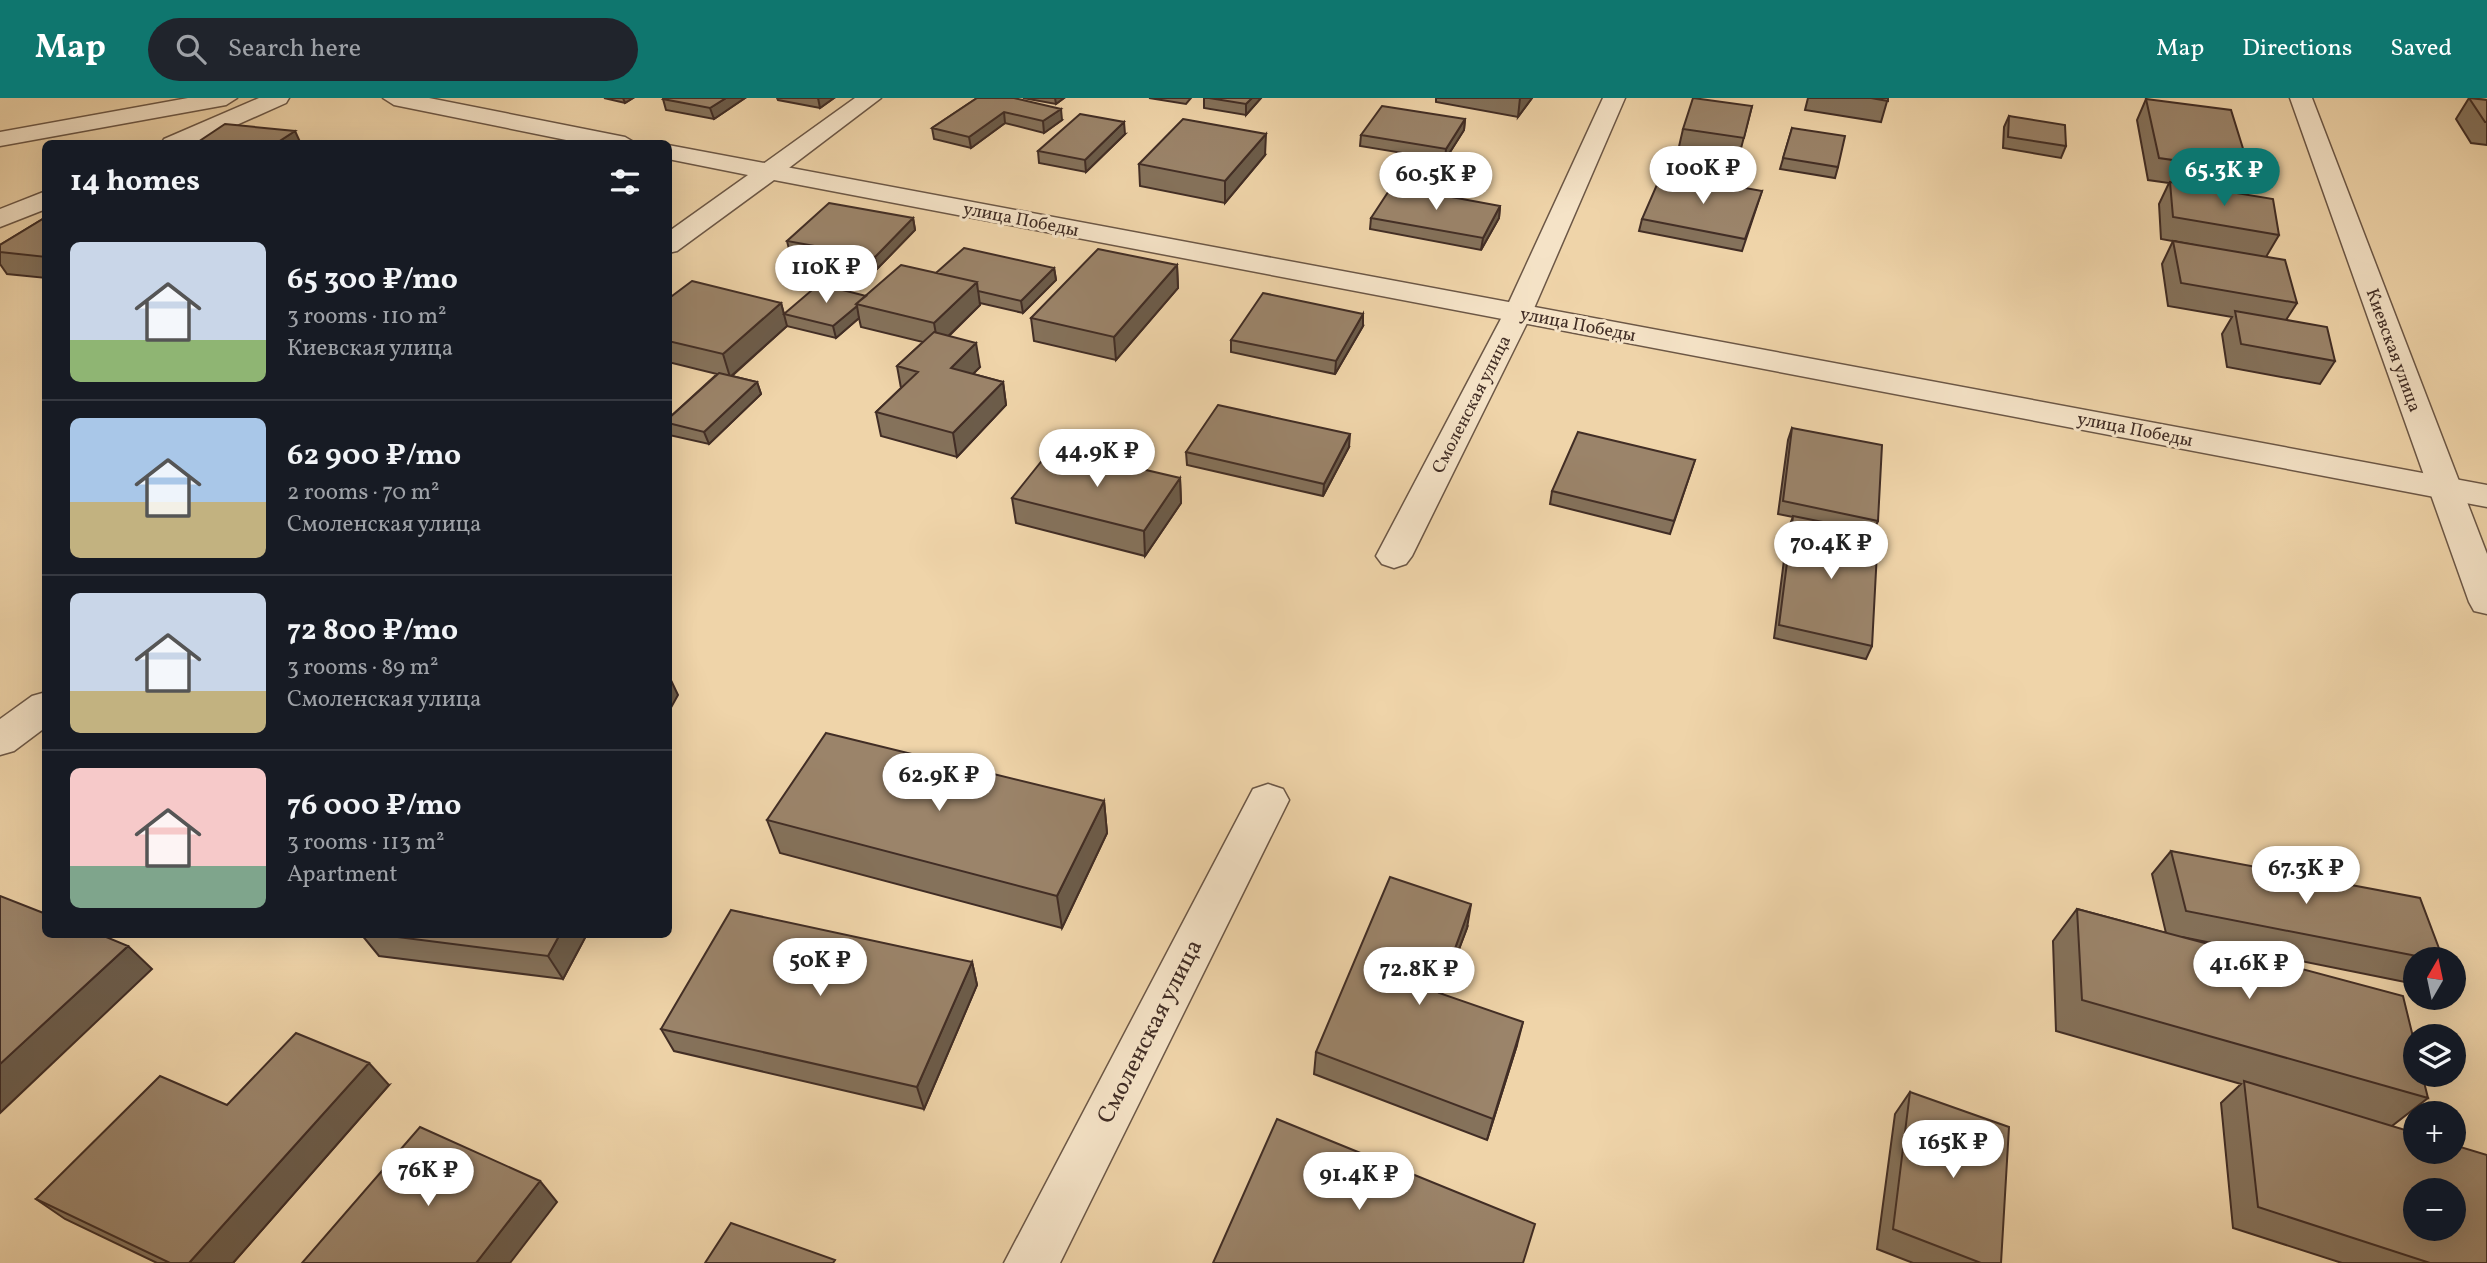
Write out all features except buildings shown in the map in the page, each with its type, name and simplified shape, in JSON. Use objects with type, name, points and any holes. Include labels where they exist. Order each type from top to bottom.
[{"type":"street","points":[[0,139],[226,98]]},
{"type":"street","points":[[182,140],[278,98]]},
{"type":"street","points":[[394,98],[605,140]]},
{"type":"street","points":[[672,242],[870,98]]},
{"type":"street","name":"Смоленская улица","points":[[1394,556],[1518,313],[1614,98]]},
{"type":"street","name":"Киевская улица","points":[[2301,98],[2487,602]]},
{"type":"street","name":"улица Победы","points":[[672,153],[2487,496]]},
{"type":"street","points":[[0,219],[42,201]]},
{"type":"street","points":[[0,740],[42,709]]},
{"type":"street","name":"Смоленская улица","points":[[1031,1263],[1268,800]]}]
